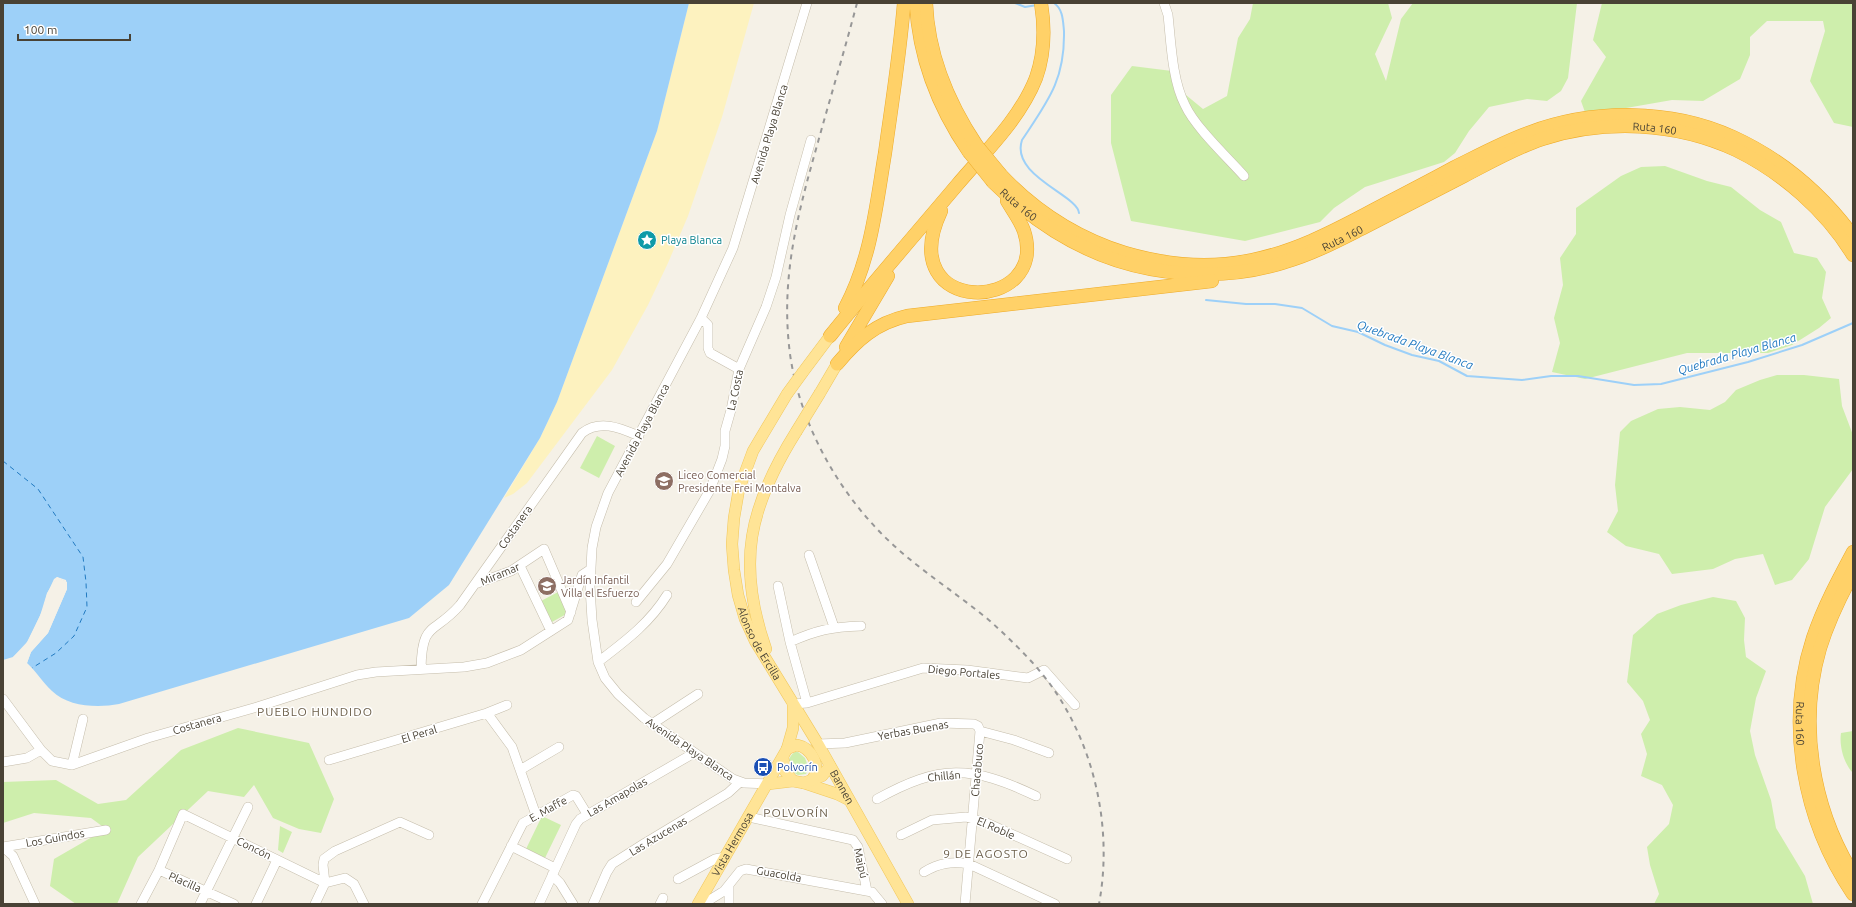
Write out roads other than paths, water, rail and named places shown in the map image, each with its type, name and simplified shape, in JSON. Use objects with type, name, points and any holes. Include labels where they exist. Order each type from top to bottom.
[{"type":"highway","points":[[830,336],[854,291],[871,240],[896,79],[904,3]]},
{"type":"highway","name":"Ruta 160","points":[[916,3],[922,47],[931,78],[945,113],[1018,205],[1054,232],[1085,249],[1114,260],[1149,269],[1191,274],[1221,274],[1260,269],[1285,262],[1322,248],[1497,158],[1527,145],[1568,133],[1624,126],[1651,127],[1692,134],[1723,144],[1746,156],[1781,178],[1803,196],[1836,230],[1853,255]]},
{"type":"highway","name":"Ruta 160","points":[[926,3],[934,53],[943,82],[973,149]]},
{"type":"highway","points":[[934,3],[934,53]]},
{"type":"highway","points":[[830,336],[873,283],[1008,126],[1031,88],[1039,68],[1043,47],[1044,25],[1041,3]]},
{"type":"highway","name":"Ruta 160","points":[[997,179],[1049,217],[1076,233],[1104,245],[1134,255],[1169,262],[1206,265],[1229,264],[1275,255],[1311,241],[1526,133],[1552,125],[1582,119],[1608,116],[1640,116],[1674,120],[1707,128],[1724,133],[1757,150],[1782,166],[1814,192],[1839,218],[1853,236]]},
{"type":"highway","points":[[949,195],[935,225],[931,239],[931,253],[935,266],[948,283],[960,290],[974,293],[992,292],[1008,283],[1018,273],[1024,263],[1026,245],[1024,232],[1019,220],[997,179]]},
{"type":"highway","points":[[836,364],[873,299],[908,244]]},
{"type":"highway","points":[[836,364],[850,348],[868,332],[883,323],[898,318],[926,313],[1213,281],[1235,277],[1260,269]]},
{"type":"highway","name":"Ruta 160","points":[[1853,552],[1830,596],[1813,638],[1805,671],[1800,721],[1802,763],[1814,814],[1831,856],[1853,894]]},
{"type":"highway","name":"Ruta 160","points":[[1853,573],[1834,610],[1820,648],[1812,689],[1810,732],[1813,764],[1822,802],[1835,840],[1853,874]]},
{"type":"main road","name":"Alonso de Ercilla","points":[[774,670],[755,641],[742,607],[734,570],[733,531],[738,496],[748,463],[759,438],[787,394],[830,336]]},
{"type":"main road","name":"Alonso de Ercilla","points":[[774,670],[761,637],[752,599],[750,547],[755,521],[762,495],[774,469],[836,364]]},
{"type":"main road","name":"Bannen","points":[[774,670],[818,744],[908,904]]},
{"type":"main road","name":"Vista Hermosa","points":[[698,904],[785,753],[793,728],[793,704]]},
{"type":"main road","points":[[818,744],[799,746],[785,753],[785,771],[803,782],[837,794],[849,800]]},
{"type":"main road","points":[[799,746],[808,750],[816,764],[816,772],[803,782]]},
{"type":"main road","points":[[768,784],[803,782],[822,776],[830,766]]},
{"type":"street","name":"Avenida Playa Blanca","points":[[768,784],[740,782],[652,724],[612,687],[602,674],[598,662],[591,605],[591,569],[594,534],[602,508],[723,274],[737,237],[807,3]]},
{"type":"street","points":[[1164,3],[1168,15],[1180,94],[1185,107],[1244,176]]},
{"type":"street","name":"La Costa","points":[[636,602],[667,564],[710,490],[724,451],[725,431],[731,410],[739,369],[766,307],[776,277],[790,215],[811,140]]},
{"type":"street","points":[[701,318],[708,326],[708,348],[710,353],[739,369]]},
{"type":"street","name":"Costanera","points":[[421,669],[422,648],[426,635],[434,626],[455,611],[582,434],[594,427],[608,425],[639,436]]},
{"type":"street","name":"Miramar","points":[[475,584],[511,571],[544,549],[572,612]]},
{"type":"street","points":[[809,555],[834,627]]},
{"type":"street","points":[[520,566],[552,630]]},
{"type":"street","name":"Costanera","points":[[72,765],[148,738],[256,707],[357,675],[421,669],[464,667],[487,663],[521,650],[568,620],[572,612],[582,575],[591,569]]},
{"type":"street","points":[[778,586],[790,642],[808,703]]},
{"type":"street","points":[[598,662],[641,627],[657,611],[667,595]]},
{"type":"street","points":[[790,642],[815,631],[834,627],[861,626]]},
{"type":"street","name":"Diego Portales","points":[[793,704],[808,703],[902,673],[923,668],[939,668],[1028,678],[1044,670],[1075,705]]},
{"type":"street","points":[[652,724],[698,694]]},
{"type":"street","points":[[3,699],[41,750],[52,761],[72,765],[83,719]]},
{"type":"street","name":"El Peral","points":[[330,760],[487,713],[507,705]]},
{"type":"street","points":[[487,713],[508,740],[536,815]]},
{"type":"street","name":"Yerbas Buenas","points":[[818,744],[845,743],[941,723],[974,724],[978,726],[980,731],[1014,740],[1050,753]]},
{"type":"street","name":"Chacabuco","points":[[965,904],[980,731]]},
{"type":"street","points":[[520,770],[559,747]]},
{"type":"street","points":[[3,762],[27,758],[41,750]]},
{"type":"street","name":"Las Amapolas","points":[[538,904],[576,824],[587,814],[694,753]]},
{"type":"street","name":"Chillán","points":[[877,799],[904,784],[922,778],[952,773],[976,774],[1004,781],[1036,796]]},
{"type":"street","name":"Las Azucenas","points":[[593,904],[612,864],[640,845],[725,795],[740,782]]},
{"type":"street","name":"E. Maffe","points":[[511,846],[523,823],[574,795],[587,814]]},
{"type":"street","points":[[200,904],[248,807]]},
{"type":"street","name":"Concón","points":[[159,870],[183,814],[325,883]]},
{"type":"street","name":"Maipú","points":[[749,817],[853,840],[858,847],[867,891],[876,894],[882,904]]},
{"type":"street","name":"El Roble","points":[[901,835],[932,820],[959,817],[973,818],[1067,859]]},
{"type":"street","points":[[315,904],[325,883],[323,865],[324,859],[335,851],[400,822],[429,835]]},
{"type":"street","name":"Los Guindos","points":[[3,847],[106,830]]},
{"type":"street","points":[[482,904],[511,846],[554,871],[573,904]]},
{"type":"street","points":[[3,847],[12,856],[35,904]]},
{"type":"street","points":[[678,879],[715,859],[725,857]]},
{"type":"street","points":[[256,904],[278,860]]},
{"type":"street","points":[[924,872],[942,864],[954,862],[969,864],[1055,904]]},
{"type":"street","name":"Guacolda","points":[[703,904],[718,895],[729,885],[740,871],[749,869],[867,891]]},
{"type":"street","points":[[141,904],[159,870]]},
{"type":"street","name":"Placilla","points":[[159,870],[234,904]]},
{"type":"street","points":[[325,883],[346,878],[354,884],[364,904]]},
{"type":"street","points":[[729,885],[729,904]]},
{"type":"water","points":[[3,3],[689,3],[657,131],[557,402],[540,438],[449,585],[409,618],[119,704],[102,706],[84,705],[66,700],[48,688],[27,663],[31,652],[48,633],[67,589],[67,582],[57,577],[47,593],[40,616],[25,646],[13,657],[3,660]]},
{"type":"waterway","name":"Quebrada Playa Blanca","points":[[1015,3],[1025,7],[1037,5]]},
{"type":"waterway","name":"Quebrada Playa Blanca","points":[[1054,3],[1061,12],[1063,23],[1064,48],[1062,63],[1058,77],[1047,101],[1022,140],[1021,153],[1026,164],[1034,174],[1068,199],[1076,206],[1079,213]]},
{"type":"waterway","name":"Quebrada Playa Blanca","points":[[1206,300],[1246,304],[1275,304],[1302,308],[1332,326],[1358,332],[1385,345],[1412,355],[1439,361],[1467,376],[1522,380],[1551,376],[1578,376],[1634,385],[1661,384],[1748,362],[1802,345],[1853,323]]},
{"type":"railway","points":[[857,3],[804,194],[789,272],[787,299],[790,354],[801,402],[820,449],[833,471],[862,512],[904,555],[990,621],[1014,643],[1043,675],[1066,708],[1079,734],[1089,761],[1097,789],[1102,818],[1104,847],[1103,876],[1099,904]]},
{"type":"place","name":"Playa Blanca","points":[[647,240]]},
{"type":"place","name":"Liceo Comercial Presidente Frei Montalva","points":[[664,481]]},
{"type":"place","name":"Jardín Infantil Villa el Esfuerzo","points":[[547,586]]},
{"type":"place","name":"Polvorín","points":[[763,767]]},
{"type":"district","name":"PUEBLO HUNDIDO","points":[[315,712]]},
{"type":"district","name":"POLVORÍN","points":[[796,813]]},
{"type":"district","name":"9 DE AGOSTO","points":[[986,854]]}]
